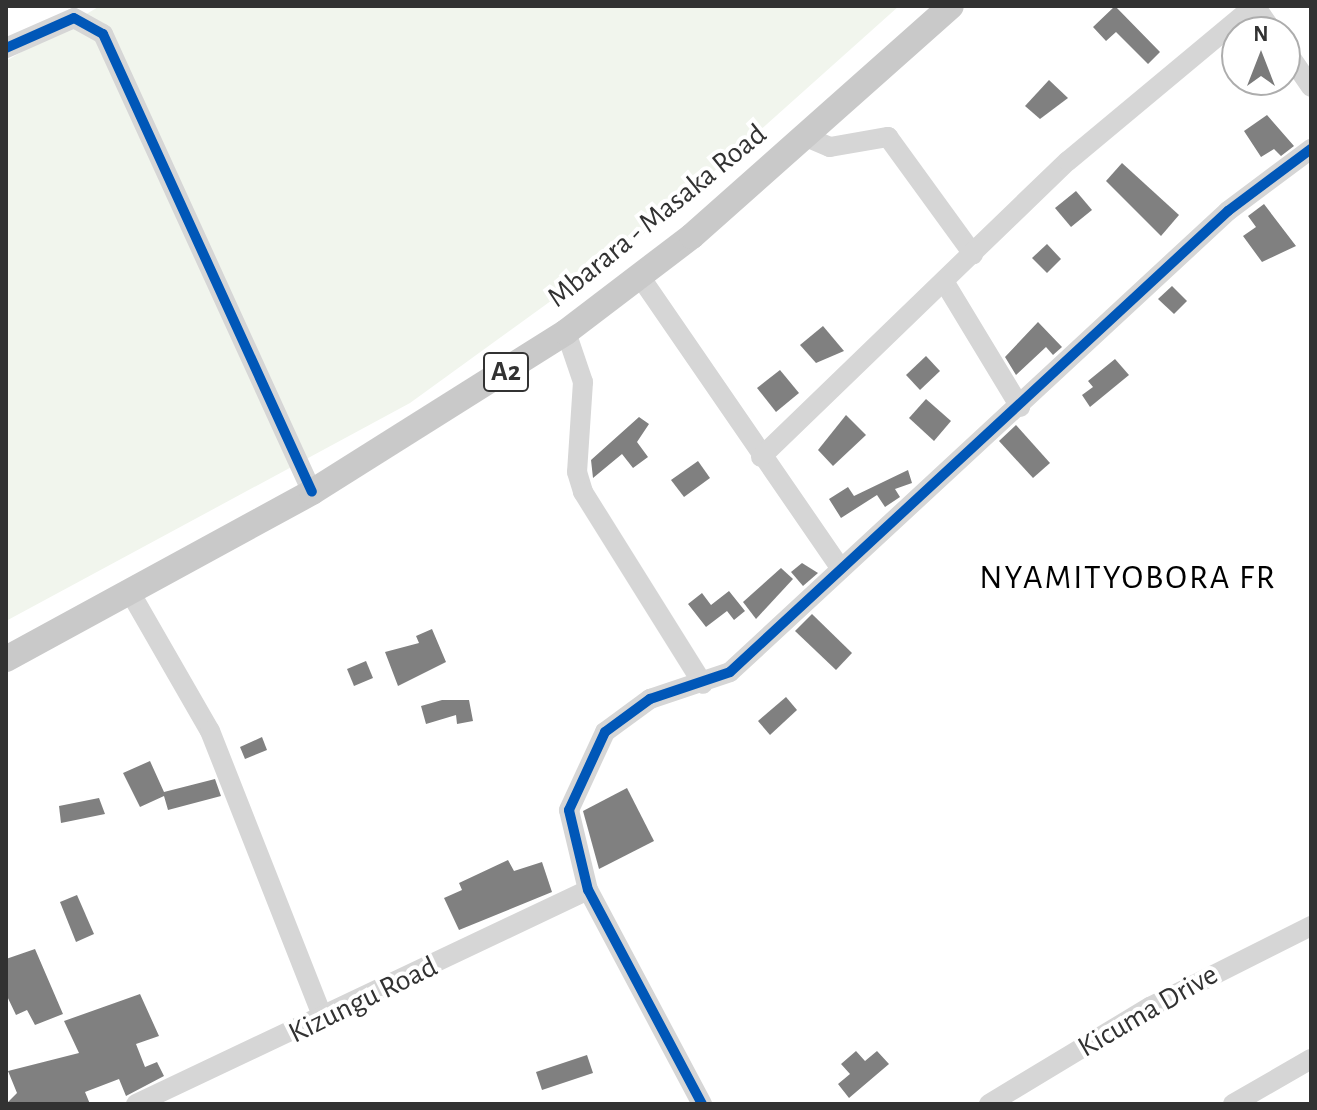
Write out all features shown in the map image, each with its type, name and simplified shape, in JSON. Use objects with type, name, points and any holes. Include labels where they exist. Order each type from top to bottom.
[{"type":"main road","name":"Mbarara - Masaka Road","points":[[6,659],[312,492],[566,332],[641,278],[951,6]]},
{"type":"street","points":[[761,457],[945,283],[1068,161],[1255,6]]},
{"type":"street","points":[[6,48],[74,18],[103,34],[312,492]]},
{"type":"street","points":[[804,136],[830,147],[888,137],[973,254]]},
{"type":"street","points":[[702,1104],[588,890],[569,810],[588,759],[623,713],[730,672],[1020,407],[1228,211],[1311,149]]},
{"type":"street","points":[[641,278],[761,457],[841,569]]},
{"type":"street","points":[[945,283],[1020,407]]},
{"type":"street","points":[[566,332],[583,382],[577,472],[583,492],[703,684]]},
{"type":"street","points":[[130,592],[210,731],[324,1020]]},
{"type":"street","name":"Kizungu Road","points":[[136,1104],[324,1020],[588,890]]},
{"type":"street","name":"Kicuma Drive","points":[[989,1104],[1150,1007],[1311,926]]},
{"type":"street","points":[[1233,1104],[1311,1059]]},
{"type":"shaded area","points":[[100,6],[899,6],[646,232],[410,403],[6,621],[6,61]]},
{"type":"building","points":[[1115,6],[1160,52],[1148,64],[1116,32],[1106,41],[1093,27]]},
{"type":"building","points":[[1049,80],[1068,98],[1040,119],[1025,106]]},
{"type":"building","points":[[1267,115],[1294,146],[1281,156],[1274,149],[1261,157],[1244,131]]},
{"type":"building","points":[[1122,163],[1179,215],[1161,236],[1106,181]]},
{"type":"building","points":[[1076,191],[1092,210],[1071,227],[1055,208]]},
{"type":"building","points":[[1264,204],[1296,246],[1262,262],[1243,236],[1256,227],[1248,216]]},
{"type":"building","points":[[1047,244],[1061,259],[1047,273],[1032,258]]},
{"type":"building","points":[[1172,286],[1187,301],[1174,314],[1158,299]]},
{"type":"building","points":[[1038,322],[1062,347],[1053,355],[1046,347],[1016,375],[1005,357]]},
{"type":"building","points":[[823,326],[844,351],[816,363],[800,345]]},
{"type":"building","points":[[926,356],[940,371],[920,390],[906,375]]},
{"type":"building","points":[[1115,359],[1129,375],[1090,407],[1082,395],[1093,387],[1088,381]]},
{"type":"building","points":[[780,370],[799,393],[776,412],[757,388]]},
{"type":"building","points":[[926,399],[951,421],[934,441],[909,418]]},
{"type":"building","points":[[846,415],[866,435],[833,466],[818,450]]},
{"type":"building","points":[[639,417],[649,424],[637,442],[648,457],[633,468],[622,454],[593,478],[591,460]]},
{"type":"building","points":[[1016,425],[1050,463],[1033,478],[999,441]]},
{"type":"building","points":[[698,461],[710,478],[684,497],[671,480]]},
{"type":"building","points":[[908,470],[912,483],[895,489],[900,497],[885,507],[877,495],[841,518],[829,499],[848,487],[854,496]]},
{"type":"building","points":[[802,563],[818,573],[803,586],[791,572]]},
{"type":"building","points":[[781,568],[793,579],[756,619],[743,602]]},
{"type":"building","points":[[729,591],[745,611],[734,620],[727,611],[706,627],[688,604],[702,593],[711,605]]},
{"type":"building","points":[[812,614],[852,653],[836,670],[795,631]]},
{"type":"building","points":[[432,629],[446,662],[398,686],[385,652],[419,643],[416,636]]},
{"type":"building","points":[[366,661],[373,678],[354,686],[347,669]]},
{"type":"building","points":[[786,697],[797,710],[770,735],[758,721]]},
{"type":"building","points":[[442,700],[469,700],[473,721],[457,724],[456,715],[426,724],[421,706]]},
{"type":"building","points":[[262,737],[267,750],[245,759],[240,747]]},
{"type":"building","points":[[150,761],[164,792],[215,779],[221,796],[168,810],[164,796],[140,807],[123,773]]},
{"type":"building","points":[[627,788],[654,841],[599,869],[583,811]]},
{"type":"building","points":[[99,798],[105,814],[61,823],[59,806]]},
{"type":"building","points":[[508,860],[514,871],[542,862],[552,892],[459,930],[444,898],[462,890],[459,883]]},
{"type":"building","points":[[77,895],[94,934],[76,942],[60,902]]},
{"type":"building","points":[[35,949],[63,1014],[35,1025],[27,1010],[16,1015],[6,994],[6,959]]},
{"type":"building","points":[[140,994],[159,1036],[136,1044],[145,1067],[157,1062],[164,1076],[126,1096],[119,1079],[85,1092],[90,1104],[6,1104],[17,1093],[8,1071],[79,1053],[64,1021]]},
{"type":"building","points":[[856,1051],[865,1061],[877,1051],[889,1064],[849,1098],[838,1084],[850,1074],[841,1064]]},
{"type":"building","points":[[587,1055],[593,1073],[542,1090],[536,1072]]},
{"type":"cycle path","points":[[6,48],[74,18],[103,34],[312,492]]},
{"type":"cycle path","points":[[702,1104],[588,890],[569,810],[605,732],[650,699],[730,672],[1228,211],[1311,149]]},
{"type":"district","name":"NYAMITYOBORA FR","points":[[1128,579]]}]
